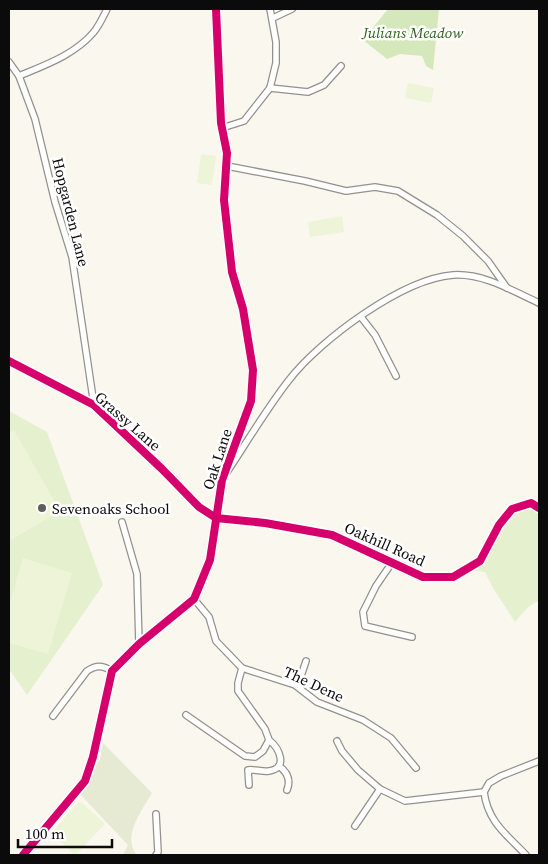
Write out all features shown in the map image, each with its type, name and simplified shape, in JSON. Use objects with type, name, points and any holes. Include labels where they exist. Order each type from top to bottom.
[{"type":"street","points":[[19,76],[65,56],[86,40],[94,31],[107,9]]},
{"type":"street","name":"Oak Lane","points":[[112,671],[139,644],[194,598],[210,560],[222,480],[251,401],[252,370],[242,309],[232,272],[224,200],[227,153],[222,128],[216,9]]},
{"type":"street","points":[[222,128],[244,121],[270,88],[276,63],[273,18],[270,9]]},
{"type":"street","points":[[273,18],[292,9]]},
{"type":"street","name":"Hopgarden Lane","points":[[9,62],[19,76],[35,118],[55,202],[72,257],[94,405]]},
{"type":"street","points":[[270,88],[308,92],[324,85],[341,66]]},
{"type":"street","points":[[227,166],[346,191],[375,188],[398,191],[437,215],[463,236],[488,261],[508,290]]},
{"type":"street","points":[[222,480],[289,380],[312,354],[383,301],[419,284],[454,275],[482,278],[539,303]]},
{"type":"street","points":[[360,317],[375,335],[396,376]]},
{"type":"street","name":"Grassy Lane","points":[[9,362],[94,405],[199,507],[216,518]]},
{"type":"street","name":"Oakhill Road","points":[[216,518],[265,523],[332,535],[391,564],[423,577],[453,577],[480,561],[498,525],[512,509],[531,503],[539,508]]},
{"type":"street","points":[[122,522],[137,574],[139,644]]},
{"type":"street","points":[[391,564],[376,586],[364,612],[365,626],[412,637]]},
{"type":"street","name":"The Dene","points":[[194,598],[209,616],[216,641],[242,668],[295,685],[311,699],[363,720],[395,742],[416,768]]},
{"type":"street","points":[[295,685],[306,661]]},
{"type":"street","points":[[22,855],[84,781],[93,756],[112,671],[101,666],[87,671],[53,716]]},
{"type":"street","points":[[242,668],[238,691],[265,729],[268,740],[279,751],[281,757],[279,766]]},
{"type":"street","points":[[304,668],[311,670]]},
{"type":"street","points":[[194,720],[198,712]]},
{"type":"street","points":[[186,715],[245,756],[255,757],[263,751],[268,740]]},
{"type":"street","points":[[337,741],[342,751],[358,770],[380,789],[405,801],[484,792]]},
{"type":"street","points":[[526,855],[493,821],[487,811],[484,792],[489,783],[501,776],[539,761]]},
{"type":"street","points":[[249,785],[248,770],[268,771],[279,766]]},
{"type":"street","points":[[279,766],[287,774],[289,781],[287,790]]},
{"type":"street","points":[[355,826],[380,789]]},
{"type":"street","points":[[156,814],[158,852],[156,855]]},
{"type":"green space","name":"Julians Meadow","points":[[388,9],[439,9],[433,70],[426,66],[422,56],[400,54],[387,59],[363,40]]},
{"type":"green space","points":[[408,83],[434,88],[431,103],[405,98]]},
{"type":"green space","points":[[201,154],[216,156],[212,185],[197,183]]},
{"type":"green space","points":[[342,216],[344,232],[310,237],[308,222]]},
{"type":"green space","name":"Sevenoaks School","points":[[9,411],[47,432],[103,585],[27,695],[9,669]]},
{"type":"green space","points":[[14,430],[60,511],[11,540],[9,535],[9,433]]},
{"type":"green space","points":[[531,504],[539,509],[539,601],[529,607],[515,622],[485,572],[470,570],[480,562],[511,510]]},
{"type":"green space","points":[[23,558],[72,573],[48,654],[9,643],[9,606]]},
{"type":"green space","points":[[103,743],[152,793],[139,815],[132,832],[131,840],[137,855],[123,855],[128,845],[80,794],[100,759]]},
{"type":"green space","points":[[80,801],[105,824],[75,855],[51,833]]},
{"type":"cycle path","points":[[23,855],[85,781],[93,757],[112,671],[139,644],[194,599],[210,560],[222,480],[251,401],[253,370],[243,309],[232,272],[224,200],[227,153],[221,123],[216,9]]},
{"type":"cycle path","points":[[9,361],[94,405],[199,507],[216,518],[265,523],[332,535],[423,577],[453,577],[480,561],[499,525],[512,509],[531,503],[539,508]]},
{"type":"place","name":"Sevenoaks School","points":[[42,508]]}]
